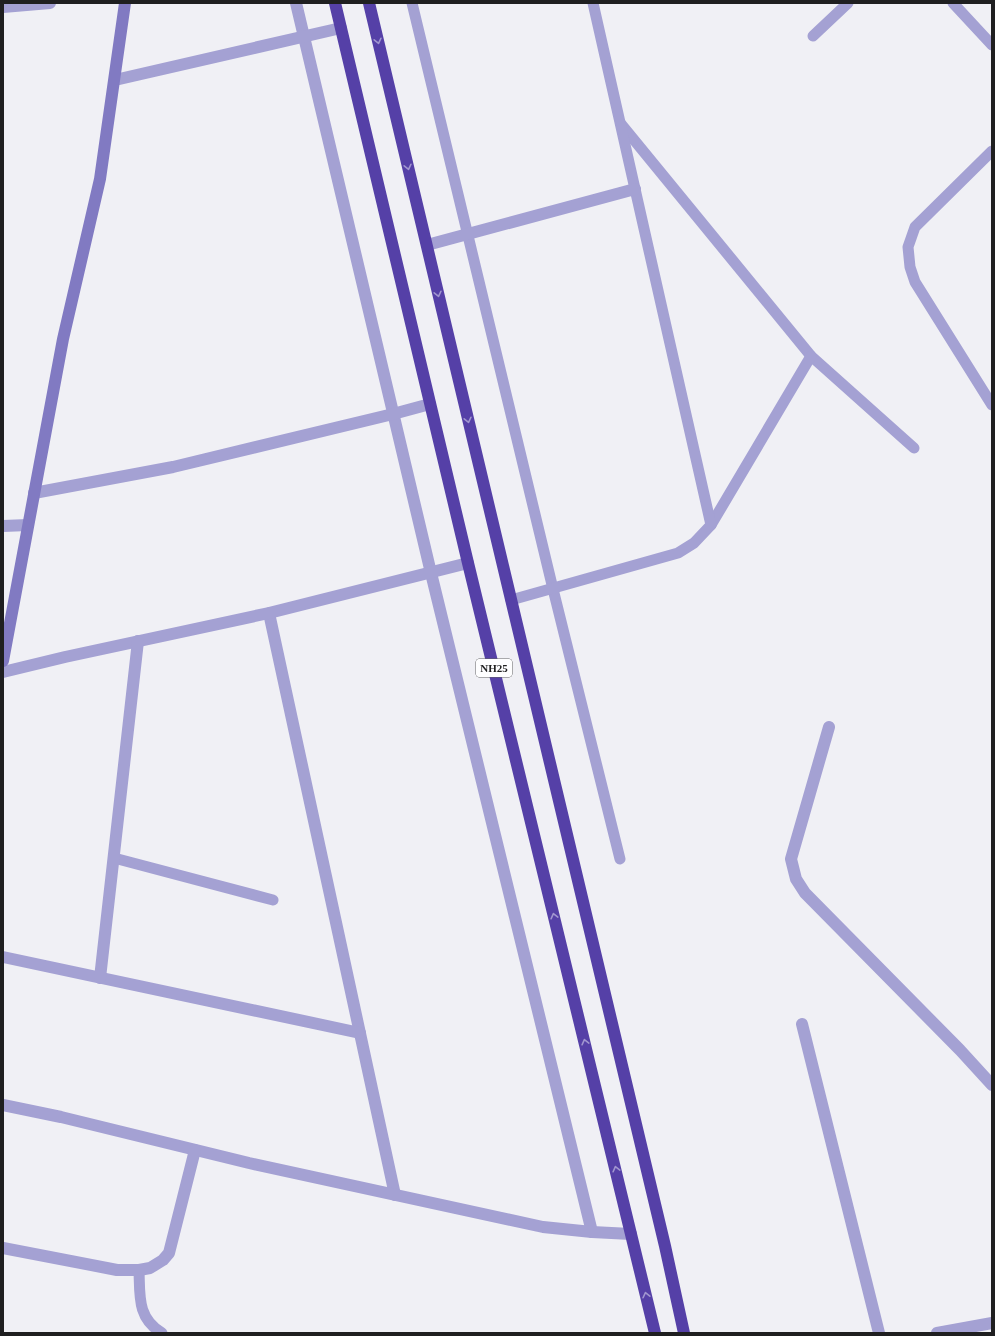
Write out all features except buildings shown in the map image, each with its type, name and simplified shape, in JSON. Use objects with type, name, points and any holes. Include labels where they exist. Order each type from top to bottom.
[{"type":"highway","name":"NH25","points":[[335,3],[468,563],[655,1333]]},
{"type":"highway","name":"NH25","points":[[369,3],[663,1238],[684,1333]]},
{"type":"street","points":[[3,7],[50,3]]},
{"type":"street","points":[[3,661],[63,339],[100,179],[125,3]]},
{"type":"street","points":[[296,3],[431,573],[592,1232]]},
{"type":"street","points":[[115,80],[341,28]]},
{"type":"street","points":[[427,245],[635,189]]},
{"type":"street","points":[[34,493],[173,467],[430,404]]},
{"type":"street","points":[[3,526],[28,525]]},
{"type":"street","points":[[3,672],[269,613],[468,563]]},
{"type":"street","points":[[269,613],[395,1195]]},
{"type":"street","points":[[100,978],[138,641]]},
{"type":"street","points":[[830,727],[791,859],[796,879],[805,893],[960,1050],[992,1085]]},
{"type":"street","points":[[3,957],[360,1033]]},
{"type":"street","points":[[802,1024],[880,1333]]},
{"type":"street","points":[[3,1105],[61,1117],[249,1163],[543,1227],[632,1234]]},
{"type":"street","points":[[3,1248],[118,1270],[140,1270],[150,1268],[163,1260],[169,1253],[195,1150]]},
{"type":"street","points":[[937,1333],[992,1323]]},
{"type":"lane","points":[[412,3],[553,589],[620,859]]},
{"type":"lane","points":[[593,3],[711,525]]},
{"type":"lane","points":[[814,36],[848,3]]},
{"type":"lane","points":[[953,3],[992,45]]},
{"type":"lane","points":[[620,122],[811,356],[914,448]]},
{"type":"lane","points":[[992,151],[915,227],[908,247],[910,267],[915,282],[992,404]]},
{"type":"lane","points":[[511,600],[678,553],[694,544],[711,525],[811,356]]},
{"type":"lane","points":[[114,858],[273,900]]},
{"type":"lane","points":[[140,1270],[140,1303],[142,1310],[145,1318],[155,1329],[162,1333]]}]
